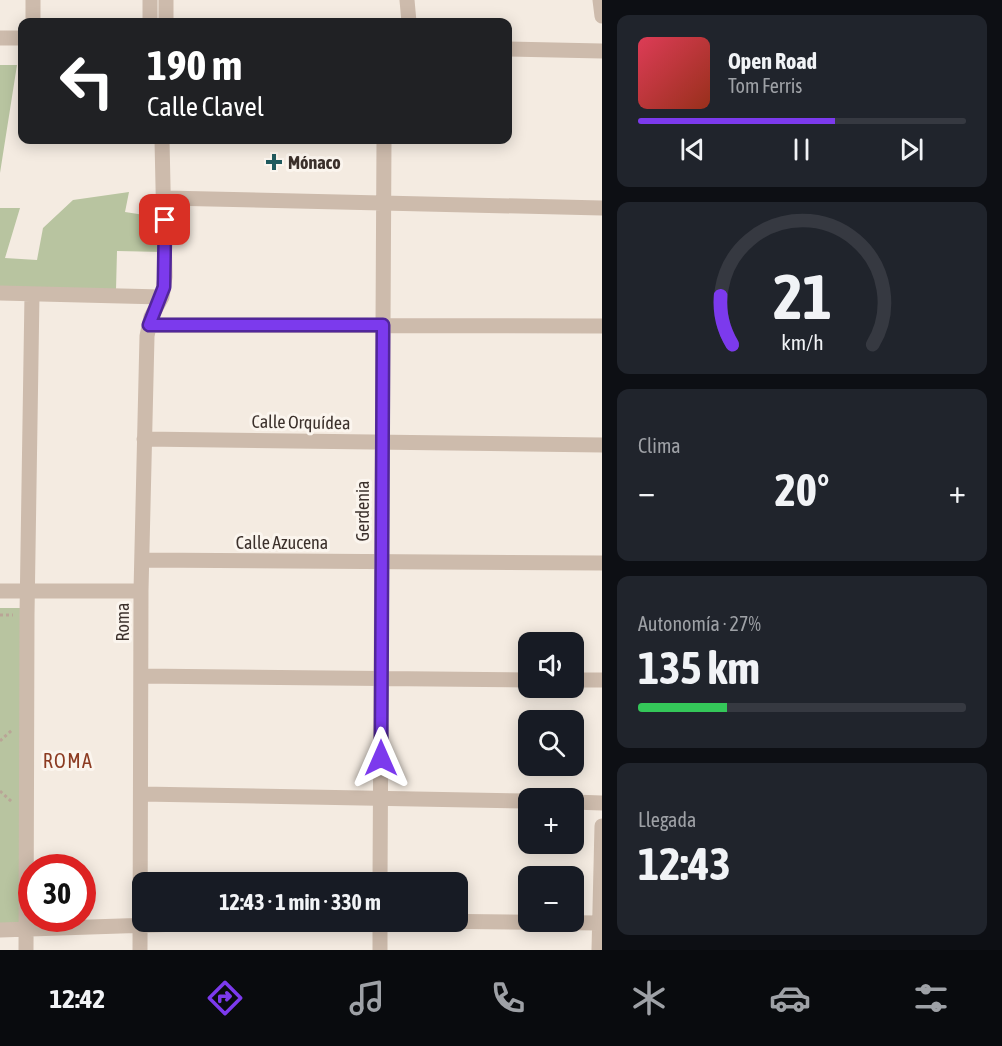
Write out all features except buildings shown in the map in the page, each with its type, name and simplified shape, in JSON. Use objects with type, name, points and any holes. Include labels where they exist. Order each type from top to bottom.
[{"type":"street","points":[[33,0],[33,18]]},
{"type":"street","points":[[150,0],[150,18]]},
{"type":"street","points":[[166,0],[166,18]]},
{"type":"street","points":[[407,0],[409,18]]},
{"type":"street","points":[[600,0],[602,16]]},
{"type":"street","points":[[0,38],[18,39]]},
{"type":"street","points":[[512,49],[602,51]]},
{"type":"street","name":"Roma","points":[[140,872],[144,439],[149,325],[162,297],[165,277],[162,144]]},
{"type":"street","name":"Gerdenia","points":[[380,872],[384,144]]},
{"type":"street","points":[[165,198],[602,208]]},
{"type":"street","points":[[0,293],[162,297]]},
{"type":"street","points":[[27,854],[27,591],[32,294]]},
{"type":"street","points":[[149,325],[602,326]]},
{"type":"street","name":"Calle Orquídea","points":[[144,439],[602,445]]},
{"type":"street","name":"Calle Azucena","points":[[142,561],[602,563]]},
{"type":"street","points":[[0,591],[141,591]]},
{"type":"street","points":[[141,676],[518,680]]},
{"type":"street","points":[[584,680],[602,680]]},
{"type":"street","points":[[141,794],[518,801]]},
{"type":"street","points":[[584,802],[602,803]]},
{"type":"street","points":[[598,950],[602,826]]},
{"type":"street","points":[[468,922],[599,923]]},
{"type":"street","points":[[96,928],[132,927]]},
{"type":"street","points":[[0,930],[18,929]]},
{"type":"street","points":[[26,950],[27,932]]},
{"type":"street","name":"Roma","points":[[140,932],[140,950]]},
{"type":"street","points":[[380,932],[380,950]]},
{"type":"path","points":[[0,615],[18,615]]},
{"type":"path","points":[[0,741],[17,725]]},
{"type":"path","points":[[0,791],[16,805]]},
{"type":"green space","points":[[0,65],[17,65],[0,173]]},
{"type":"green space","points":[[129,192],[125,212],[164,218],[163,252],[117,251],[116,290],[0,289],[0,208],[20,208],[5,258],[37,260],[43,228],[73,200]]},
{"type":"green space","points":[[0,608],[25,608],[23,854],[18,854],[18,925],[0,925]]},
{"type":"place","name":"Mónaco","points":[[274,162]]},
{"type":"district","name":"ROMA","points":[[68,760]]},
{"type":"route","points":[[165,220],[164,287],[162,297],[149,325],[383,325],[381,758]]}]
